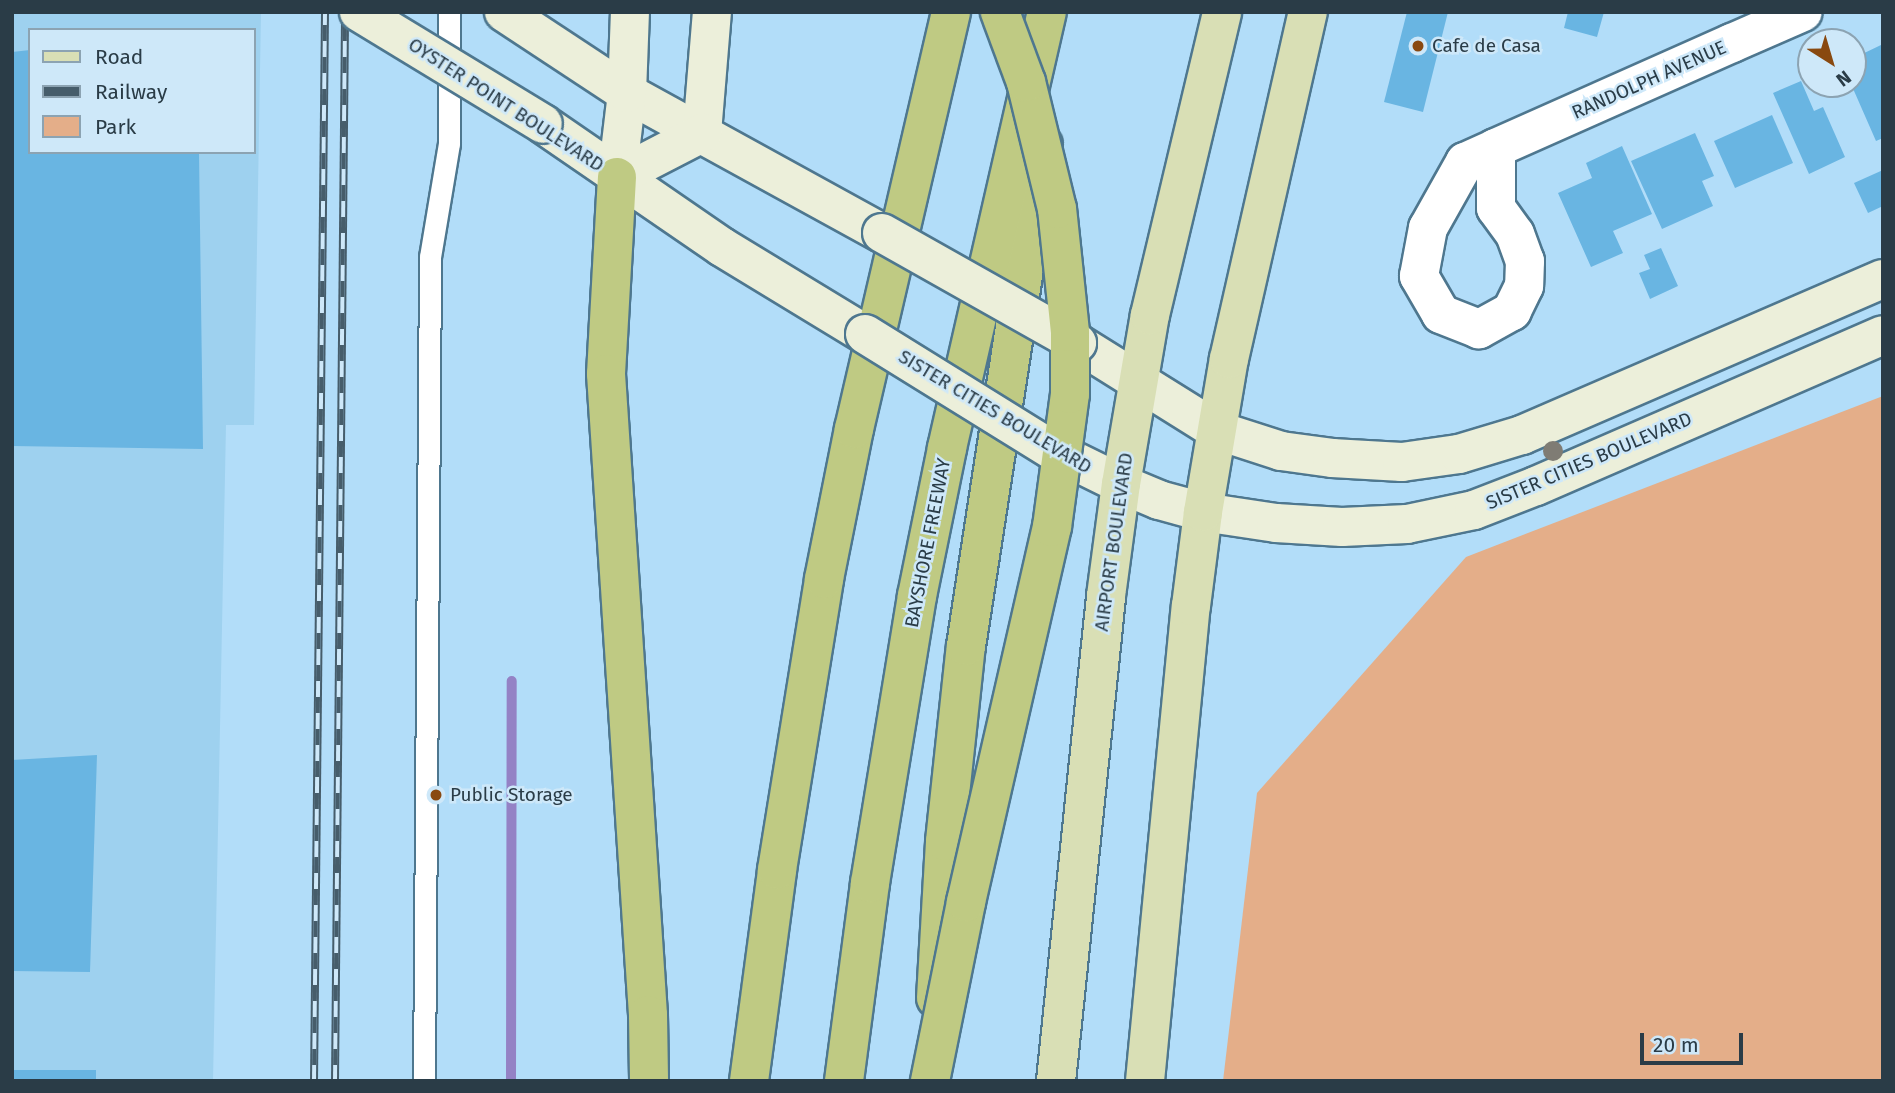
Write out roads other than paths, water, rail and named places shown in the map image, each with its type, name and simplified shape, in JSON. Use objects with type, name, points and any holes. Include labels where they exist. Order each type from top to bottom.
[{"type":"highway","points":[[749,1081],[779,857],[824,579],[860,402],[951,12]]},
{"type":"highway","points":[[930,1081],[966,902],[1052,527],[1070,394],[1070,332],[1057,209],[1026,82],[1000,12]]},
{"type":"highway","name":"BAYSHORE FREEWAY","points":[[844,1081],[872,870],[917,596],[953,422],[1047,12]]},
{"type":"highway","points":[[937,1081],[934,1033],[938,934],[965,659],[1063,12]]},
{"type":"highway","points":[[617,177],[606,374],[648,1015],[649,1081]]},
{"type":"main road","name":"OYSTER POINT BOULEVARD","points":[[359,12],[543,124],[617,177]]},
{"type":"main road","points":[[617,177],[627,93],[630,12]]},
{"type":"main road","points":[[702,133],[712,12]]},
{"type":"main road","name":"AIRPORT BOULEVARD","points":[[1056,1081],[1106,596],[1121,484],[1138,380],[1165,246],[1222,12]]},
{"type":"main road","points":[[1144,1081],[1189,620],[1203,512],[1246,278],[1308,12]]},
{"type":"main road","points":[[513,18],[627,93],[1077,343],[1216,430],[1272,449],[1332,458],[1402,462],[1459,454],[1522,435],[1883,279]]},
{"type":"main road","points":[[617,177],[702,133]]},
{"type":"main road","name":"SISTER CITIES BOULEVARD","points":[[617,177],[759,269],[1052,450],[1159,500],[1203,512],[1276,523],[1342,527],[1407,524],[1474,510],[1536,486],[1883,335]]},
{"type":"street","name":"RANDOLPH AVENUE","points":[[1480,155],[1734,28],[1803,12]]},
{"type":"lane","points":[[424,1081],[430,257],[449,144],[449,12]]},
{"type":"waterway","points":[[511,1081],[512,681]]},
{"type":"railway","points":[[314,1081],[325,12]]},
{"type":"railway","points":[[335,1081],[345,12]]},
{"type":"place","name":"Cafe de Casa","points":[[1418,46]]},
{"type":"place","name":"Public Storage","points":[[436,795]]}]
